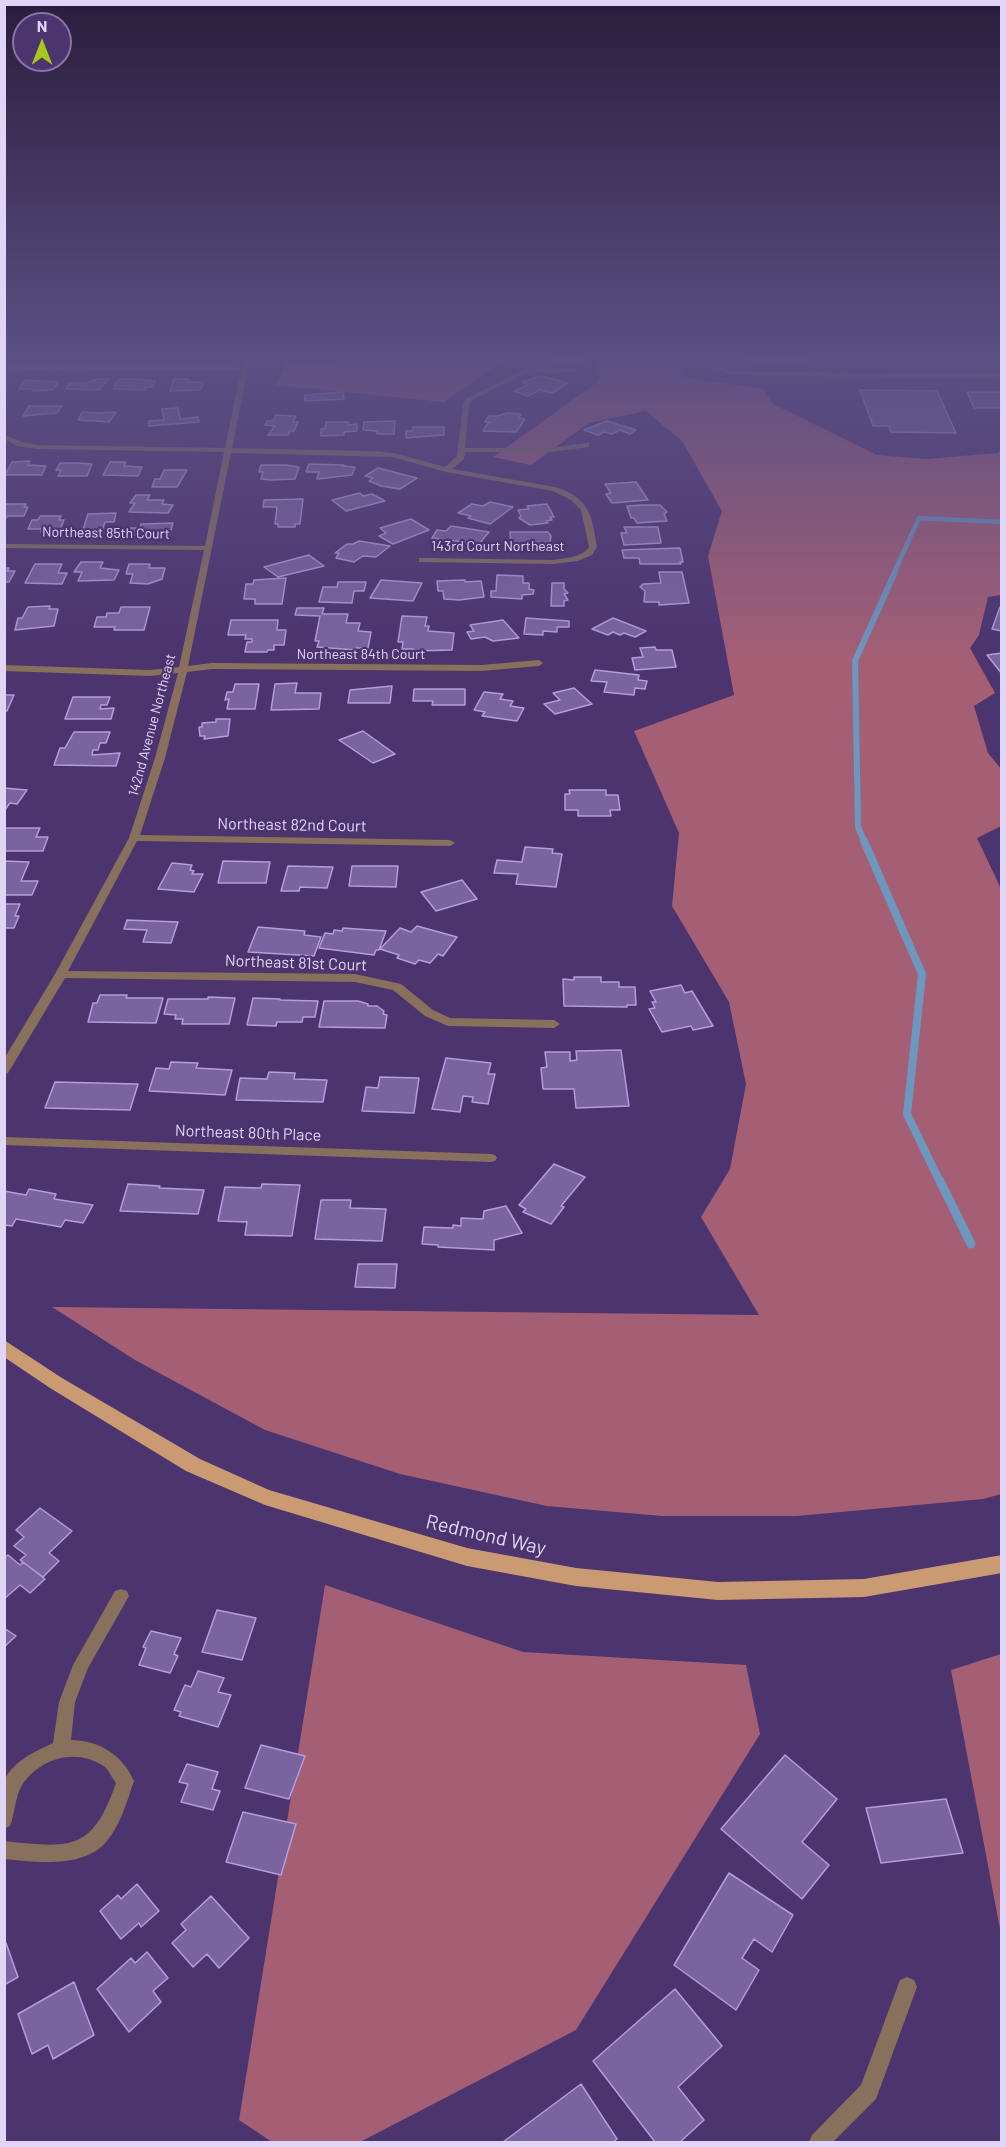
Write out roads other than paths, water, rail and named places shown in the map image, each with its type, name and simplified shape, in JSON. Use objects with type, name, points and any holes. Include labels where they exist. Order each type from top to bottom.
[{"type":"main road","name":"Redmond Way","points":[[4,1347],[56,1383],[204,1469],[265,1497],[467,1557],[576,1577],[718,1591],[864,1588],[1002,1564]]},
{"type":"street","name":"142nd Avenue Northeast","points":[[4,1070],[62,974],[134,838],[160,758],[183,669],[226,459]]},
{"type":"street","points":[[406,459],[446,470],[458,459]]},
{"type":"street","name":"143rd Court Northeast","points":[[422,560],[553,562],[575,559],[589,553],[593,547],[588,513],[569,493],[446,470]]},
{"type":"street","name":"Northeast 85th Court","points":[[4,546],[207,548]]},
{"type":"street","name":"Northeast 84th Court","points":[[4,668],[150,673],[212,666],[481,668],[539,663]]},
{"type":"street","name":"Northeast 82nd Court","points":[[134,838],[450,843]]},
{"type":"street","name":"Northeast 81st Court","points":[[62,974],[355,978],[397,987],[429,1013],[448,1022],[554,1024]]},
{"type":"street","name":"Northeast 80th Place","points":[[4,1141],[491,1158]]},
{"type":"street","points":[[62,1748],[68,1702],[81,1665],[121,1596]]},
{"type":"street","points":[[4,1820],[13,1782],[32,1762],[62,1748],[85,1748],[112,1762],[125,1781],[107,1827],[88,1844],[54,1855],[4,1850]]},
{"type":"street","points":[[819,2142],[869,2092],[907,1987]]},
{"type":"waterway","points":[[894,573],[919,518],[1002,522]]},
{"type":"waterway","points":[[865,843],[858,827],[855,661],[895,572]]},
{"type":"waterway","points":[[864,841],[922,974],[907,1114],[940,1182]]},
{"type":"waterway","points":[[940,1181],[971,1244]]}]
